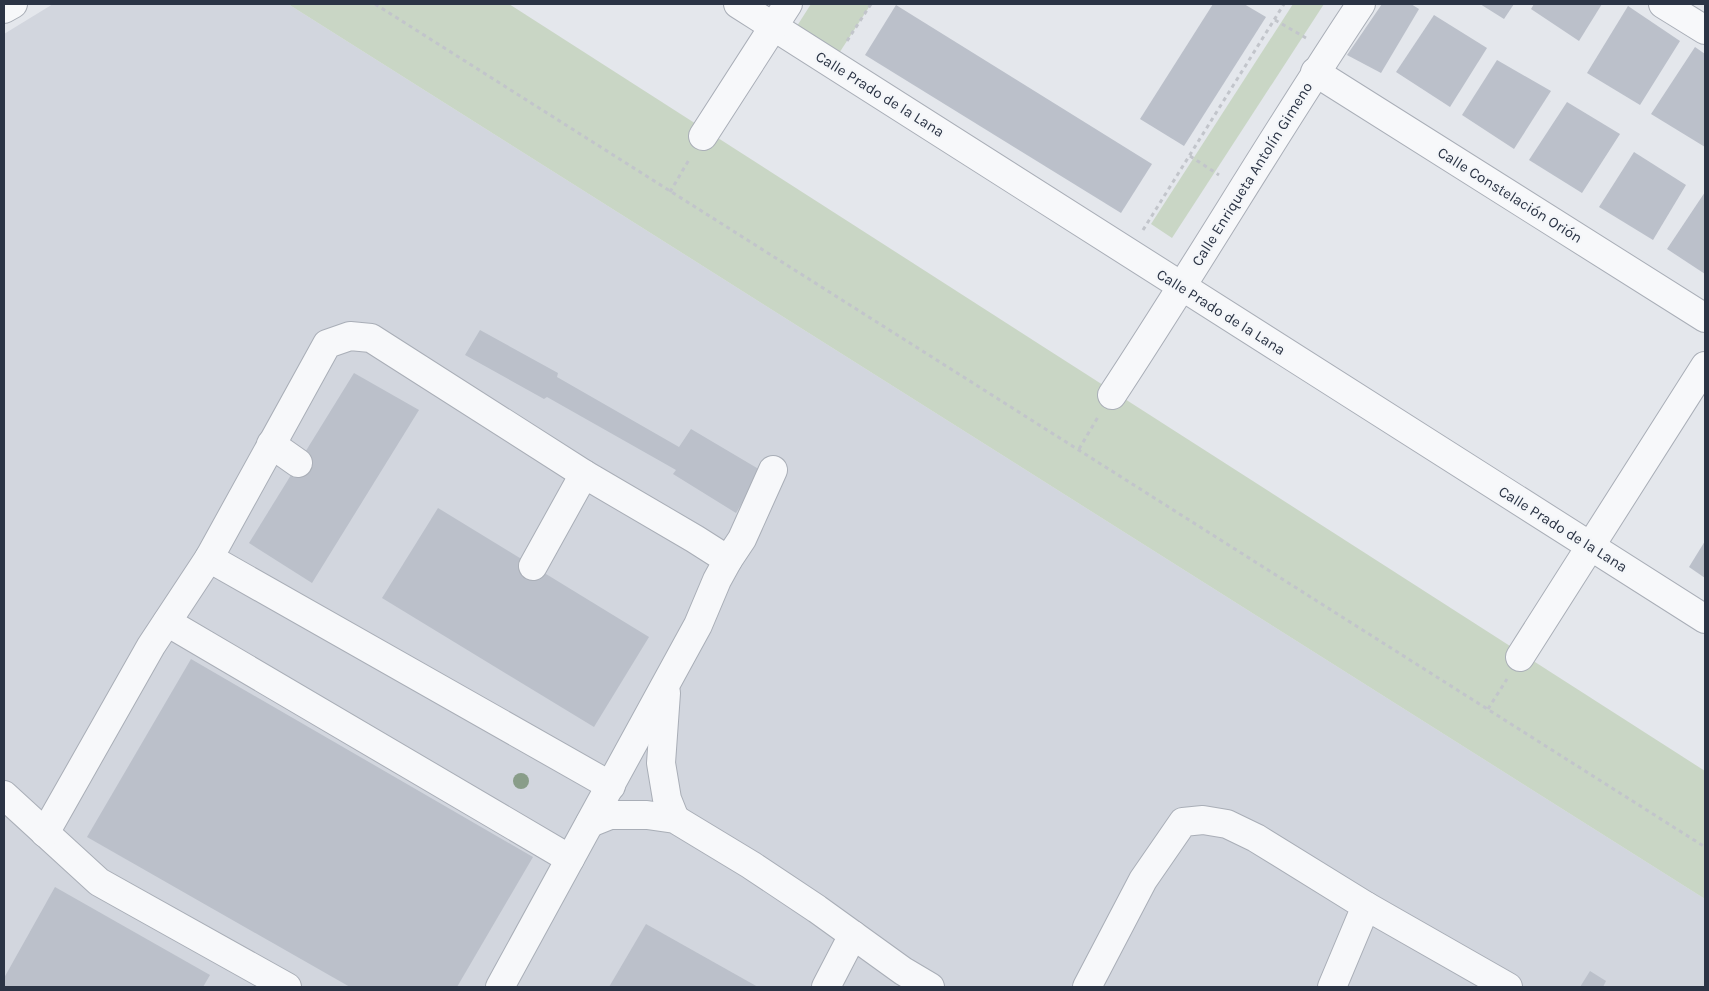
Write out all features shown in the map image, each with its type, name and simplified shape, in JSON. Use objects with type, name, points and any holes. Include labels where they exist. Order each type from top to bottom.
[{"type":"street","points":[[4,9],[13,4]]},
{"type":"street","name":"Calle Prado de la Lana","points":[[738,4],[1705,619]]},
{"type":"street","points":[[703,136],[788,4]]},
{"type":"street","name":"Calle Enriqueta Antolín Gimeno","points":[[1112,395],[1361,4]]},
{"type":"street","points":[[1663,4],[1705,30]]},
{"type":"street","name":"Calle Constelación Orión","points":[[1316,72],[1705,318]]},
{"type":"street","points":[[45,833],[152,646],[209,558],[327,344],[350,336],[371,338],[584,474],[695,538],[728,560]]},
{"type":"street","points":[[1520,657],[1705,366]]},
{"type":"street","points":[[271,444],[298,463]]},
{"type":"street","points":[[500,987],[698,625],[717,580],[742,539],[772,470]]},
{"type":"street","points":[[533,566],[584,474]]},
{"type":"street","points":[[209,558],[610,786]]},
{"type":"street","points":[[167,622],[570,859]]},
{"type":"street","points":[[667,682],[661,763],[667,799],[676,819]]},
{"type":"street","points":[[4,795],[99,882],[287,987]]},
{"type":"street","points":[[590,823],[610,815],[647,815],[676,819],[751,865],[930,987]]},
{"type":"street","points":[[1087,987],[1143,880],[1183,822],[1203,820],[1227,824],[1256,838],[1366,906],[1508,987]]},
{"type":"street","points":[[1332,987],[1366,906]]},
{"type":"street","points":[[826,987],[853,935]]},
{"type":"path","points":[[375,4],[1705,847]]},
{"type":"path","points":[[832,64],[871,4]]},
{"type":"path","points":[[1130,252],[1284,4]]},
{"type":"path","points":[[1275,20],[1306,38]]},
{"type":"path","points":[[670,192],[703,136]]},
{"type":"path","points":[[1190,156],[1220,175]]},
{"type":"path","points":[[1079,449],[1112,395]]},
{"type":"path","points":[[1488,709],[1520,657]]},
{"type":"shaded area","points":[[53,4],[288,4],[1705,899],[1705,987],[4,987],[4,34]]},
{"type":"green space","points":[[288,4],[509,4],[1705,771],[1705,899]]},
{"type":"green space","points":[[811,4],[871,4],[832,64],[790,37]]},
{"type":"green space","points":[[1293,4],[1324,4],[1172,238],[1151,224]]},
{"type":"building","points":[[1213,4],[1244,4],[1266,17],[1184,146],[1140,119]]},
{"type":"building","points":[[1382,4],[1411,4],[1419,9],[1381,73],[1347,55]]},
{"type":"building","points":[[1480,4],[1514,4],[1504,19]]},
{"type":"building","points":[[1534,4],[1602,4],[1579,41],[1531,9]]},
{"type":"building","points":[[896,5],[1152,164],[1121,213],[865,55]]},
{"type":"building","points":[[1628,6],[1680,41],[1640,105],[1587,73]]},
{"type":"building","points":[[1434,15],[1487,48],[1450,107],[1396,72]]},
{"type":"building","points":[[1695,47],[1705,54],[1705,147],[1651,114]]},
{"type":"building","points":[[1497,60],[1551,91],[1514,149],[1462,115]]},
{"type":"building","points":[[1567,102],[1620,134],[1582,193],[1529,160]]},
{"type":"building","points":[[1634,152],[1686,185],[1653,240],[1599,207]]},
{"type":"building","points":[[1705,192],[1705,274],[1667,249]]},
{"type":"building","points":[[480,330],[558,373],[557,377],[679,447],[691,429],[762,471],[736,513],[673,474],[676,470],[547,397],[544,399],[465,355]]},
{"type":"building","points":[[354,373],[419,410],[312,583],[249,543]]},
{"type":"building","points":[[438,508],[649,637],[594,727],[382,598]]},
{"type":"building","points":[[1705,541],[1705,578],[1689,567]]},
{"type":"building","points":[[191,659],[533,857],[457,987],[350,987],[87,837]]},
{"type":"building","points":[[55,887],[210,975],[203,987],[4,987],[4,978]]},
{"type":"building","points":[[646,924],[758,987],[609,987]]},
{"type":"building","points":[[1590,971],[1606,981],[1603,987],[1580,987]]}]
